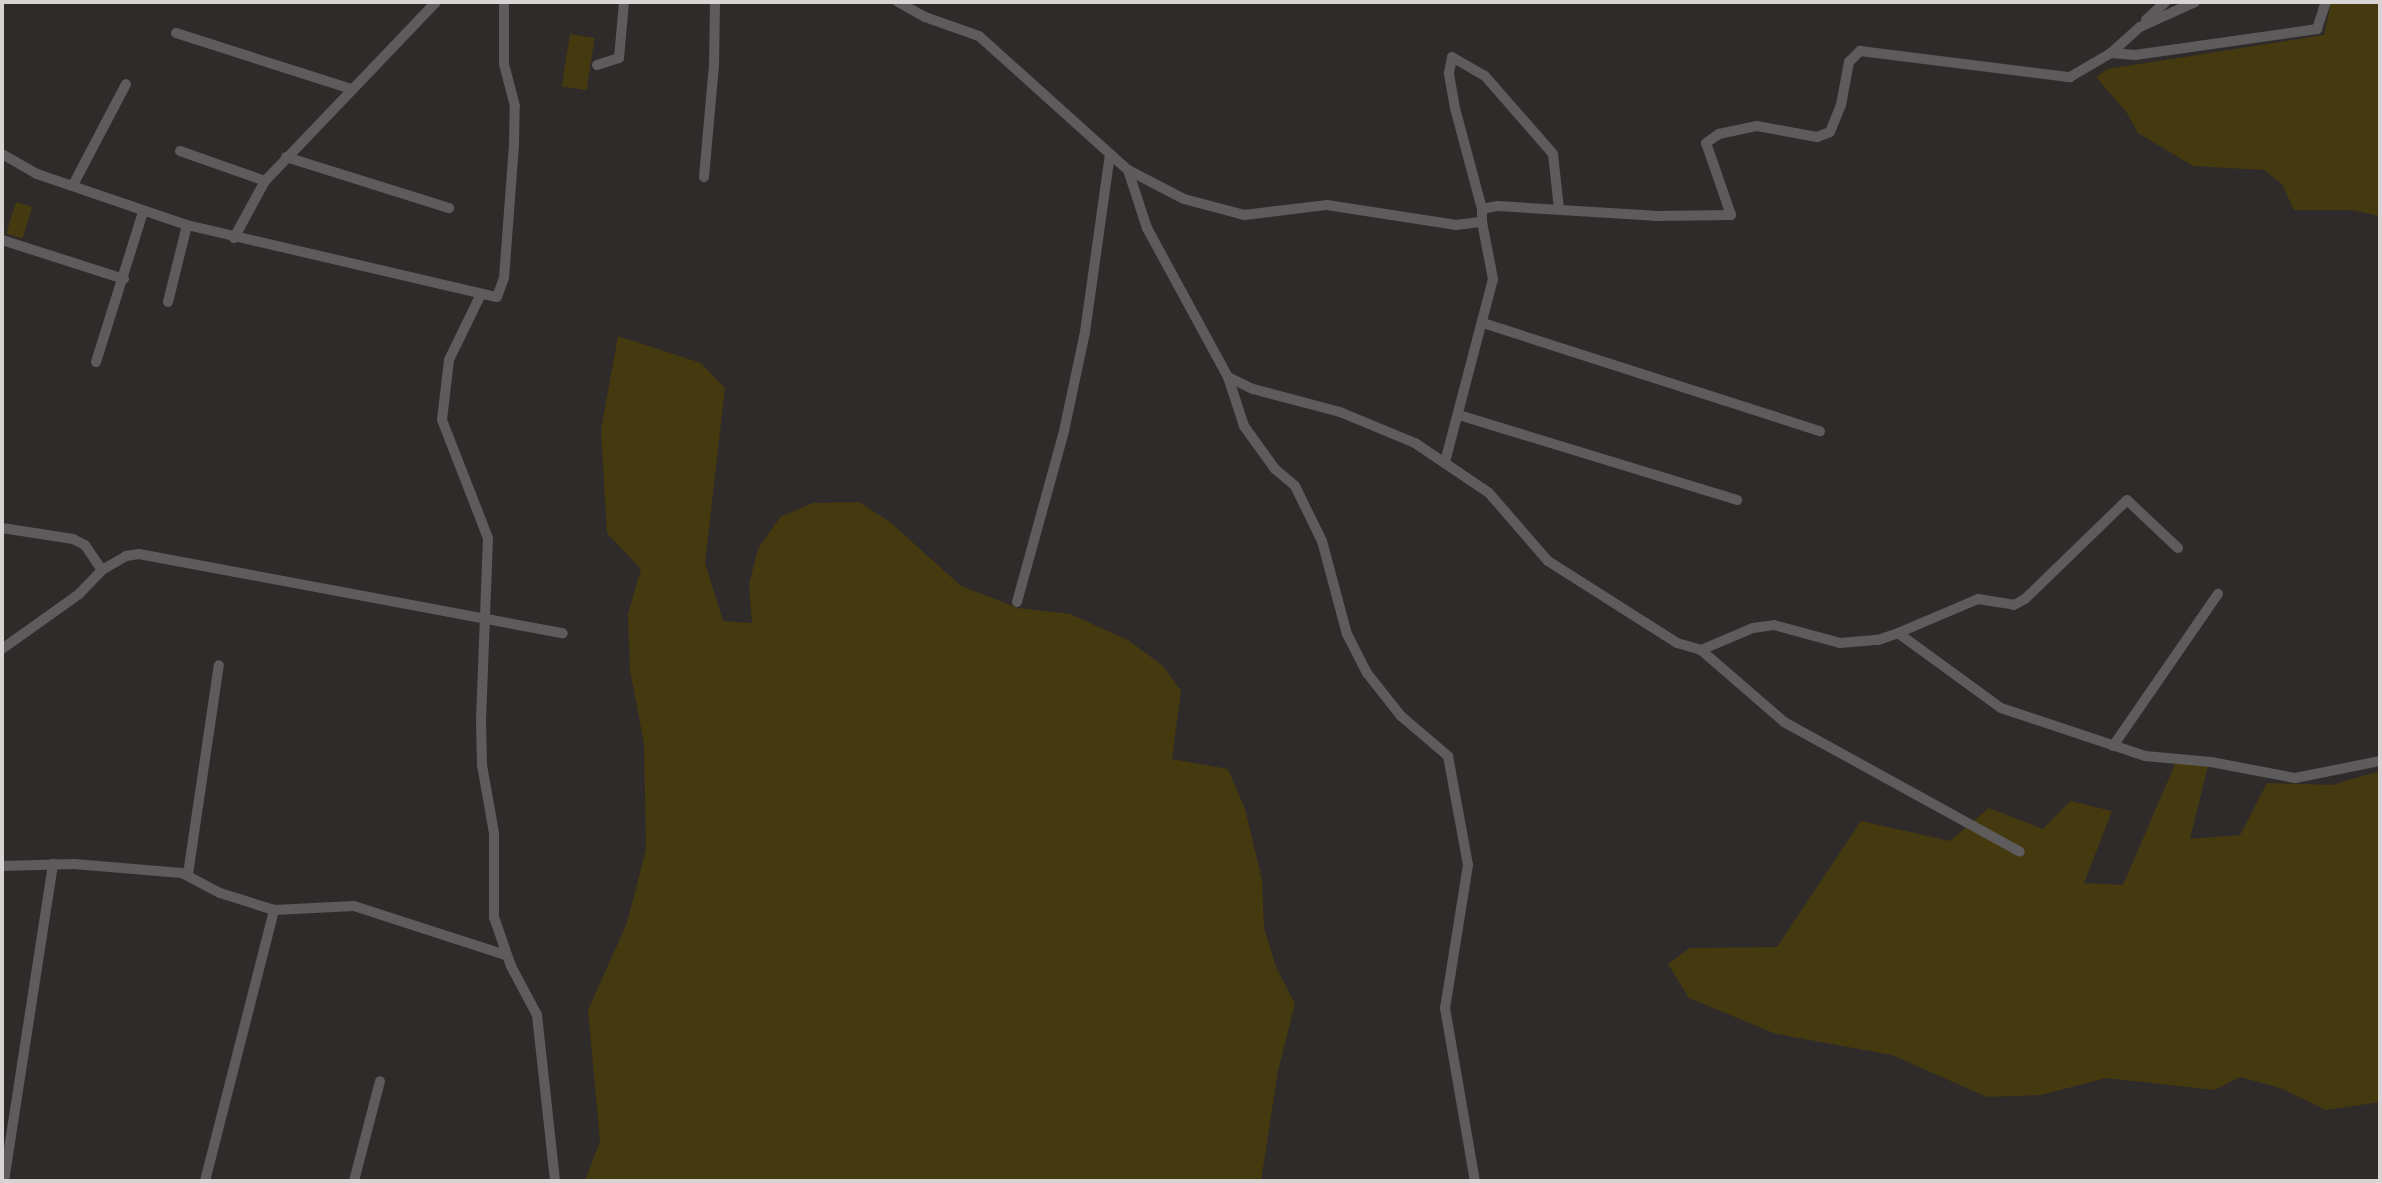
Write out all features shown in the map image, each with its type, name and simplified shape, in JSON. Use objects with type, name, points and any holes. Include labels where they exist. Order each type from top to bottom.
[{"type":"street","points":[[234,238],[265,181],[436,2]]},
{"type":"street","points":[[2,154],[37,174],[187,225],[497,298],[501,294],[509,218],[515,106],[503,64],[504,2]]},
{"type":"street","points":[[597,65],[619,58],[624,2]]},
{"type":"street","points":[[704,177],[714,66],[715,2]]},
{"type":"street","points":[[898,2],[925,18],[979,36],[1128,170],[1184,199],[1244,215],[1327,205],[1456,225],[1482,222]]},
{"type":"street","points":[[1482,209],[1559,209],[1655,216],[1731,215],[1706,143],[1737,128],[1757,126],[1817,137],[1830,132],[1841,105],[1849,62],[1860,51],[2060,78],[2070,77],[2111,53],[2165,2]]},
{"type":"street","points":[[2140,27],[2195,2]]},
{"type":"street","points":[[2111,53],[2120,57],[2317,29],[2326,2]]},
{"type":"street","points":[[176,33],[352,89]]},
{"type":"street","points":[[1445,462],[1493,279],[1482,209],[1455,108],[1449,73],[1452,57],[1485,76],[1553,154],[1559,209]]},
{"type":"street","points":[[73,186],[126,84]]},
{"type":"street","points":[[180,151],[265,181]]},
{"type":"street","points":[[1017,602],[1064,431],[1085,332],[1110,154]]},
{"type":"street","points":[[286,157],[449,208]]},
{"type":"street","points":[[1128,170],[1170,275],[1228,377],[1244,426],[1275,469],[1295,486],[1322,541],[1347,634],[1367,673],[1401,716],[1448,756],[1468,865],[1445,1008],[1475,1181]]},
{"type":"street","points":[[96,362],[143,212]]},
{"type":"street","points":[[168,302],[187,225]]},
{"type":"street","points":[[2,240],[124,279]]},
{"type":"street","points":[[481,294],[449,360],[442,420],[488,538],[482,765],[494,833],[494,917],[506,955],[537,1015],[555,1181]]},
{"type":"street","points":[[1483,323],[1820,431]]},
{"type":"street","points":[[1228,377],[1273,396],[1340,412],[1415,443],[1501,504],[1548,561],[1658,634],[1701,650],[1784,722],[2020,852]]},
{"type":"street","points":[[1459,415],[1737,500]]},
{"type":"street","points":[[1701,650],[1753,628],[1774,625],[1840,643],[1878,640],[1978,599],[2014,605],[2025,599],[2127,500],[2178,548]]},
{"type":"street","points":[[2,528],[73,539],[85,545],[102,570]]},
{"type":"street","points":[[2,649],[79,594],[102,570],[126,556],[153,554],[484,621],[563,633]]},
{"type":"street","points":[[2113,746],[2217,594]]},
{"type":"street","points":[[1898,633],[2001,708],[2145,756],[2211,762],[2295,778],[2380,761]]},
{"type":"street","points":[[188,874],[219,665]]},
{"type":"street","points":[[2,866],[52,864],[188,874],[220,893],[274,910],[354,906],[506,955]]},
{"type":"street","points":[[4,1181],[52,864]]},
{"type":"street","points":[[205,1181],[274,910]]},
{"type":"street","points":[[354,1181],[380,1081]]},
{"type":"shaded area","points":[[2331,2],[2380,2],[2380,216],[2351,210],[2294,210],[2282,184],[2264,170],[2193,166],[2138,133],[2127,113],[2096,77],[2107,69],[2324,35]]},
{"type":"shaded area","points":[[570,34],[595,38],[586,90],[562,86]]},
{"type":"shaded area","points":[[16,202],[32,207],[23,239],[6,234]]},
{"type":"shaded area","points":[[618,336],[701,363],[725,388],[705,563],[723,621],[752,623],[749,584],[758,549],[780,517],[813,503],[859,502],[890,522],[961,586],[1018,608],[1070,614],[1128,640],[1163,666],[1181,691],[1172,759],[1228,769],[1245,809],[1262,880],[1264,928],[1276,967],[1295,1004],[1278,1071],[1261,1181],[585,1181],[600,1141],[588,1010],[627,923],[646,849],[644,744],[630,670],[628,614],[641,569],[607,533],[601,430]]},
{"type":"shaded area","points":[[2176,762],[2208,766],[2190,839],[2240,835],[2267,783],[2332,785],[2380,771],[2380,1102],[2326,1110],[2280,1088],[2240,1077],[2215,1090],[2106,1078],[2041,1095],[1987,1097],[1892,1055],[1776,1034],[1689,998],[1668,964],[1690,948],[1777,947],[1861,821],[1950,841],[1989,808],[2043,829],[2070,801],[2112,811],[2084,883],[2123,885]]}]
